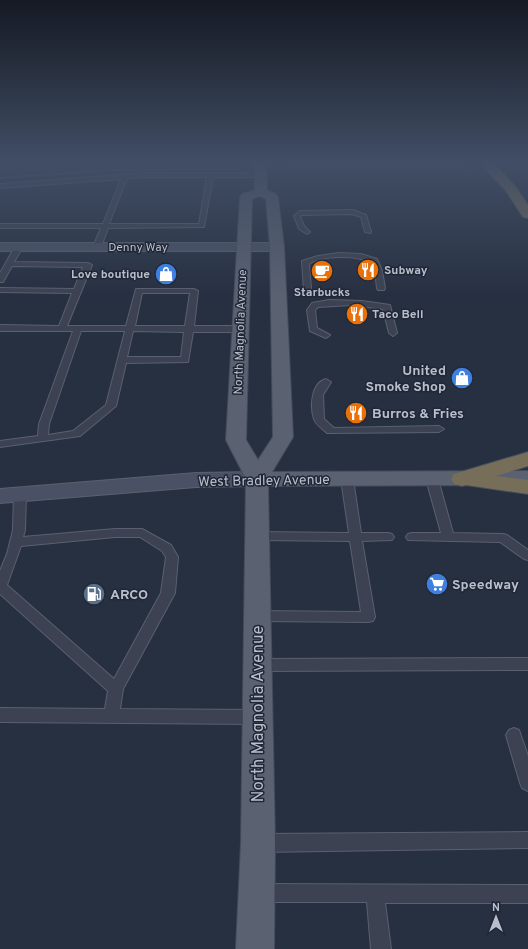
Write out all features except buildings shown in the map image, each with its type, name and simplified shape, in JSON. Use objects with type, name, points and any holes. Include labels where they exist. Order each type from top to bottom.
[{"type":"highway","points":[[462,479],[528,460]]},
{"type":"highway","points":[[462,479],[528,487]]},
{"type":"main road","name":"North Magnolia Avenue","points":[[246,207],[236,440],[257,479],[258,843],[255,949]]},
{"type":"main road","points":[[257,479],[283,437],[276,247],[273,207]]},
{"type":"main road","name":"West Bradley Avenue","points":[[257,479],[528,478]]},
{"type":"street","name":"Denny Way","points":[[0,247],[276,247]]},
{"type":"street","name":"West Bradley Avenue","points":[[10,495],[196,480],[257,479]]},
{"type":"lane","points":[[97,247],[112,207]]},
{"type":"lane","points":[[0,226],[202,226],[205,207]]},
{"type":"lane","points":[[307,232],[299,225],[296,216],[300,213],[353,212],[364,216],[368,232]]},
{"type":"lane","points":[[0,280],[19,247]]},
{"type":"lane","points":[[307,288],[305,263],[307,260],[319,256],[364,256],[373,260],[378,267],[381,288]]},
{"type":"lane","points":[[9,264],[88,265],[62,328]]},
{"type":"lane","points":[[0,290],[77,291]]},
{"type":"lane","points":[[0,444],[76,434],[111,406],[122,360],[139,291],[194,291],[185,360],[122,360]]},
{"type":"lane","points":[[326,335],[313,329],[311,310],[314,305],[323,303],[370,303],[387,307],[393,333]]},
{"type":"lane","points":[[0,328],[240,329]]},
{"type":"lane","points":[[43,439],[44,424],[78,328]]},
{"type":"lane","points":[[326,382],[319,389],[317,401],[319,420],[331,431],[439,429]]},
{"type":"lane","points":[[257,616],[368,617],[347,479]]},
{"type":"lane","points":[[432,479],[448,537]]},
{"type":"lane","points":[[10,495],[19,530],[1,587],[116,689]]},
{"type":"lane","points":[[16,542],[115,533],[142,533],[167,548],[172,557],[168,593],[116,689],[112,715]]},
{"type":"lane","points":[[257,536],[388,537]]},
{"type":"lane","points":[[412,537],[503,538],[528,556]]},
{"type":"lane","points":[[257,665],[528,664]]},
{"type":"lane","points":[[0,715],[257,717]]},
{"type":"lane","points":[[514,735],[528,783]]},
{"type":"lane","points":[[258,843],[528,840]]},
{"type":"lane","points":[[256,893],[528,894]]},
{"type":"lane","points":[[375,894],[381,949]]},
{"type":"place","name":"Subway","points":[[368,270]]},
{"type":"place","name":"Starbucks","points":[[322,271]]},
{"type":"place","name":"Love boutique","points":[[166,274]]},
{"type":"place","name":"Taco Bell","points":[[357,314]]},
{"type":"place","name":"United Smoke Shop","points":[[462,378]]},
{"type":"place","name":"Burros & Fries","points":[[356,413]]},
{"type":"place","name":"Speedway","points":[[437,584]]},
{"type":"place","name":"ARCO","points":[[94,594]]}]
